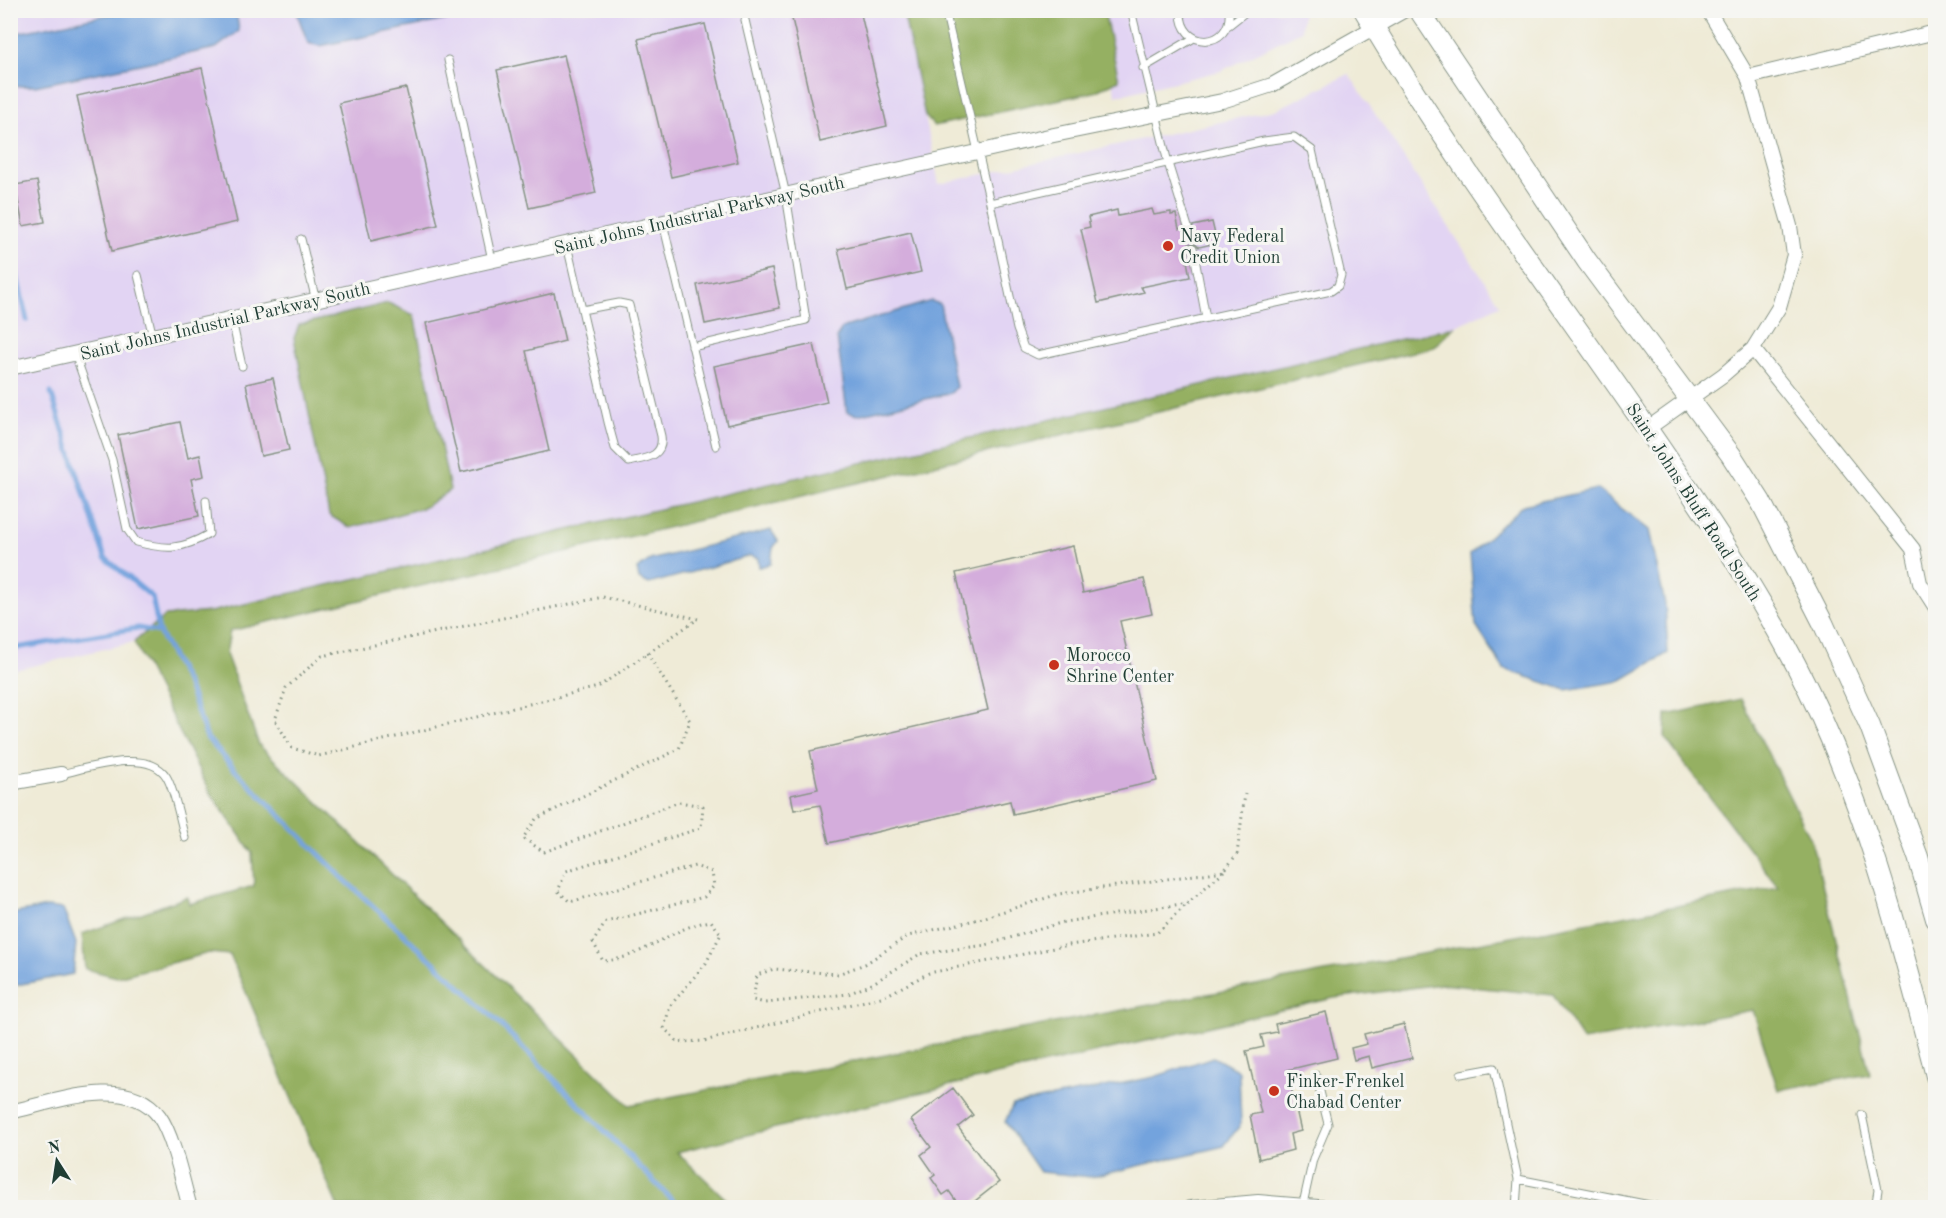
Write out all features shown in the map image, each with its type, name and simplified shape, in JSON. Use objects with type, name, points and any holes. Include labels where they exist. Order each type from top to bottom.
[{"type":"main road","points":[[1419,10],[1587,261],[1731,455],[1761,502],[1823,623],[1870,726],[1918,857],[1935,919]]},
{"type":"main road","name":"Saint Johns Bluff Road South","points":[[1369,19],[1431,118],[1705,511],[1755,590],[1797,668],[1837,758],[1877,861],[1905,953],[1935,1076]]},
{"type":"street","name":"Saint Johns Industrial Parkway South","points":[[10,368],[979,152],[1222,101],[1272,85],[1312,64],[1369,19],[1405,10]]},
{"type":"street","points":[[1647,429],[1753,349],[1779,307],[1794,255],[1790,226],[1748,77],[1708,10]]},
{"type":"street","points":[[1748,77],[1935,32]]},
{"type":"street","points":[[1753,349],[1913,549],[1920,583],[1935,608]]},
{"type":"street","points":[[10,783],[61,774]]},
{"type":"street","points":[[10,1112],[107,1092],[140,1101],[159,1116],[165,1128],[190,1208]]},
{"type":"street","points":[[1191,1208],[1303,1204],[1330,1208]]},
{"type":"lane","points":[[945,10],[979,152],[1017,330],[1024,348],[1038,355],[1331,291],[1338,286],[1341,275],[1312,150],[1294,137],[990,203]]},
{"type":"lane","points":[[1131,10],[1143,68],[1157,113],[1168,163],[1188,227]]},
{"type":"lane","points":[[1181,10],[1183,27],[1194,38]]},
{"type":"lane","points":[[1228,26],[1229,10]]},
{"type":"lane","points":[[1143,68],[1194,38],[1210,40],[1217,38],[1248,10]]},
{"type":"lane","points":[[693,346],[806,320],[786,195],[745,20]]},
{"type":"lane","points":[[448,60],[493,262]]},
{"type":"lane","points":[[663,223],[716,446]]},
{"type":"lane","points":[[301,239],[316,301]]},
{"type":"lane","points":[[567,245],[582,310],[615,448],[629,462],[652,456],[662,445],[661,436],[629,305],[619,303],[582,310]]},
{"type":"lane","points":[[1193,248],[1206,318]]},
{"type":"lane","points":[[138,274],[153,337]]},
{"type":"lane","points":[[232,320],[242,366]]},
{"type":"lane","points":[[75,354],[112,460],[127,529],[136,542],[161,548],[188,546],[209,534],[206,501]]},
{"type":"lane","points":[[61,774],[130,762],[144,761],[156,764],[167,777],[185,838]]},
{"type":"lane","points":[[1461,1074],[1494,1068],[1518,1179],[1516,1208]]},
{"type":"lane","points":[[1303,1204],[1313,1159],[1328,1124],[1316,1075]]},
{"type":"lane","points":[[1862,1115],[1878,1190],[1875,1208]]},
{"type":"lane","points":[[1518,1179],[1665,1208]]},
{"type":"path","points":[[603,597],[698,619],[647,653],[598,687],[319,756],[292,748],[275,720],[286,688],[322,656],[603,597]]},
{"type":"path","points":[[647,653],[690,721],[680,749],[536,819],[523,838],[544,852],[679,802],[703,806],[700,828],[566,871],[558,891],[570,902],[695,866],[712,872],[714,886],[704,897],[606,922],[593,942],[603,961],[622,960],[690,924],[711,921],[721,934],[706,963],[670,1006],[664,1028],[678,1042],[704,1041],[885,996],[929,973],[1070,945],[1157,933],[1224,871],[1237,854],[1245,794]]},
{"type":"path","points":[[1188,903],[1064,922],[986,945],[920,954],[870,985],[848,994],[765,1003],[753,1000],[757,975],[774,969],[838,974],[865,964],[908,936],[979,919],[1059,894],[1224,871]]},
{"type":"shaded area","points":[[10,11],[903,11],[939,184],[1275,110],[1349,74],[1500,305],[1454,327],[210,612],[165,616],[134,642],[11,671]]},
{"type":"shaded area","points":[[1096,11],[1303,11],[1301,31],[1221,71],[1116,96]]},
{"type":"green space","points":[[903,11],[1104,11],[1119,80],[1094,92],[934,126],[925,116]]},
{"type":"green space","points":[[388,303],[414,315],[450,490],[425,507],[350,528],[329,515],[294,338],[299,325]]},
{"type":"green space","points":[[1454,327],[1434,347],[230,631],[226,654],[259,745],[629,1105],[1778,887],[1665,738],[1666,715],[1741,699],[1811,840],[1870,1074],[1778,1090],[1753,1010],[1583,1041],[1553,995],[1441,984],[1334,998],[948,1086],[677,1152],[734,1207],[338,1207],[230,955],[209,953],[117,977],[85,969],[82,934],[187,897],[189,904],[254,886],[252,853],[210,792],[134,642],[165,616],[210,612]]},
{"type":"water","points":[[299,10],[488,11],[320,46],[308,43],[298,16]]},
{"type":"water","points":[[127,11],[236,11],[239,31],[216,48],[35,86],[11,86],[11,34]]},
{"type":"water","points":[[931,301],[940,304],[956,387],[951,393],[857,415],[847,412],[837,337],[842,328]]},
{"type":"water","points":[[1597,489],[1649,530],[1665,604],[1668,653],[1620,681],[1566,690],[1504,669],[1476,626],[1470,554],[1523,505]]},
{"type":"water","points":[[771,530],[778,541],[773,548],[771,564],[759,567],[758,558],[750,556],[649,584],[639,579],[637,569],[650,560]]},
{"type":"water","points":[[47,907],[63,909],[76,943],[73,974],[11,986],[11,914]]},
{"type":"water","points":[[1213,1057],[1239,1071],[1241,1124],[1224,1146],[1091,1177],[1040,1172],[1005,1122],[1013,1105],[1154,1077]]},
{"type":"building","points":[[790,10],[860,10],[887,126],[820,142]]},
{"type":"building","points":[[705,24],[738,162],[671,177],[638,39]]},
{"type":"building","points":[[564,55],[596,193],[529,208],[497,70]]},
{"type":"building","points":[[202,68],[237,222],[112,251],[77,96]]},
{"type":"building","points":[[406,88],[438,225],[371,241],[339,103]]},
{"type":"building","points":[[37,181],[45,222],[23,226],[15,185]]},
{"type":"building","points":[[1152,209],[1154,215],[1171,212],[1171,215],[1176,214],[1179,229],[1182,228],[1187,233],[1192,230],[1193,226],[1212,222],[1217,243],[1199,247],[1194,243],[1189,244],[1185,250],[1190,277],[1141,287],[1144,292],[1098,303],[1081,229],[1090,227],[1088,217],[1117,210],[1118,216]]},
{"type":"building","points":[[911,232],[921,272],[847,289],[838,249]]},
{"type":"building","points":[[772,269],[780,308],[705,324],[697,285]]},
{"type":"building","points":[[554,293],[565,341],[526,351],[549,451],[461,472],[426,323]]},
{"type":"building","points":[[814,344],[827,402],[727,425],[714,366]]},
{"type":"building","points":[[273,378],[289,450],[261,456],[246,384]]},
{"type":"building","points":[[180,422],[188,458],[200,455],[204,476],[191,479],[199,516],[138,529],[118,435]]},
{"type":"building","name":"Morocco Shrine Center","points":[[1073,546],[1083,593],[1144,579],[1152,614],[1120,621],[1157,781],[1013,814],[1010,801],[829,843],[820,805],[794,810],[791,795],[818,789],[810,751],[988,710],[956,573]]},
{"type":"building","name":"Finker-Frenkel Chabad Center","points":[[1326,1012],[1337,1058],[1287,1070],[1301,1131],[1290,1134],[1293,1150],[1259,1159],[1250,1115],[1261,1113],[1246,1051],[1264,1047],[1261,1035],[1277,1032],[1275,1024]]},
{"type":"building","points":[[1404,1024],[1412,1058],[1372,1068],[1369,1056],[1354,1060],[1351,1048],[1367,1044],[1364,1034]]},
{"type":"building","points":[[953,1088],[973,1115],[958,1127],[999,1182],[966,1208],[961,1208],[949,1191],[943,1195],[931,1178],[935,1175],[921,1155],[931,1147],[911,1120]]},
{"type":"waterway","points":[[10,245],[27,320]]},
{"type":"waterway","points":[[51,393],[105,558],[152,597],[159,632]]},
{"type":"waterway","points":[[10,649],[138,628],[159,632],[188,686],[207,738],[236,771],[346,881],[490,1014],[680,1208]]},
{"type":"place","name":"Navy Federal Credit Union","points":[[1168,246]]},
{"type":"place","name":"Morocco Shrine Center","points":[[1054,665]]},
{"type":"place","name":"Finker-Frenkel Chabad Center","points":[[1274,1091]]}]
